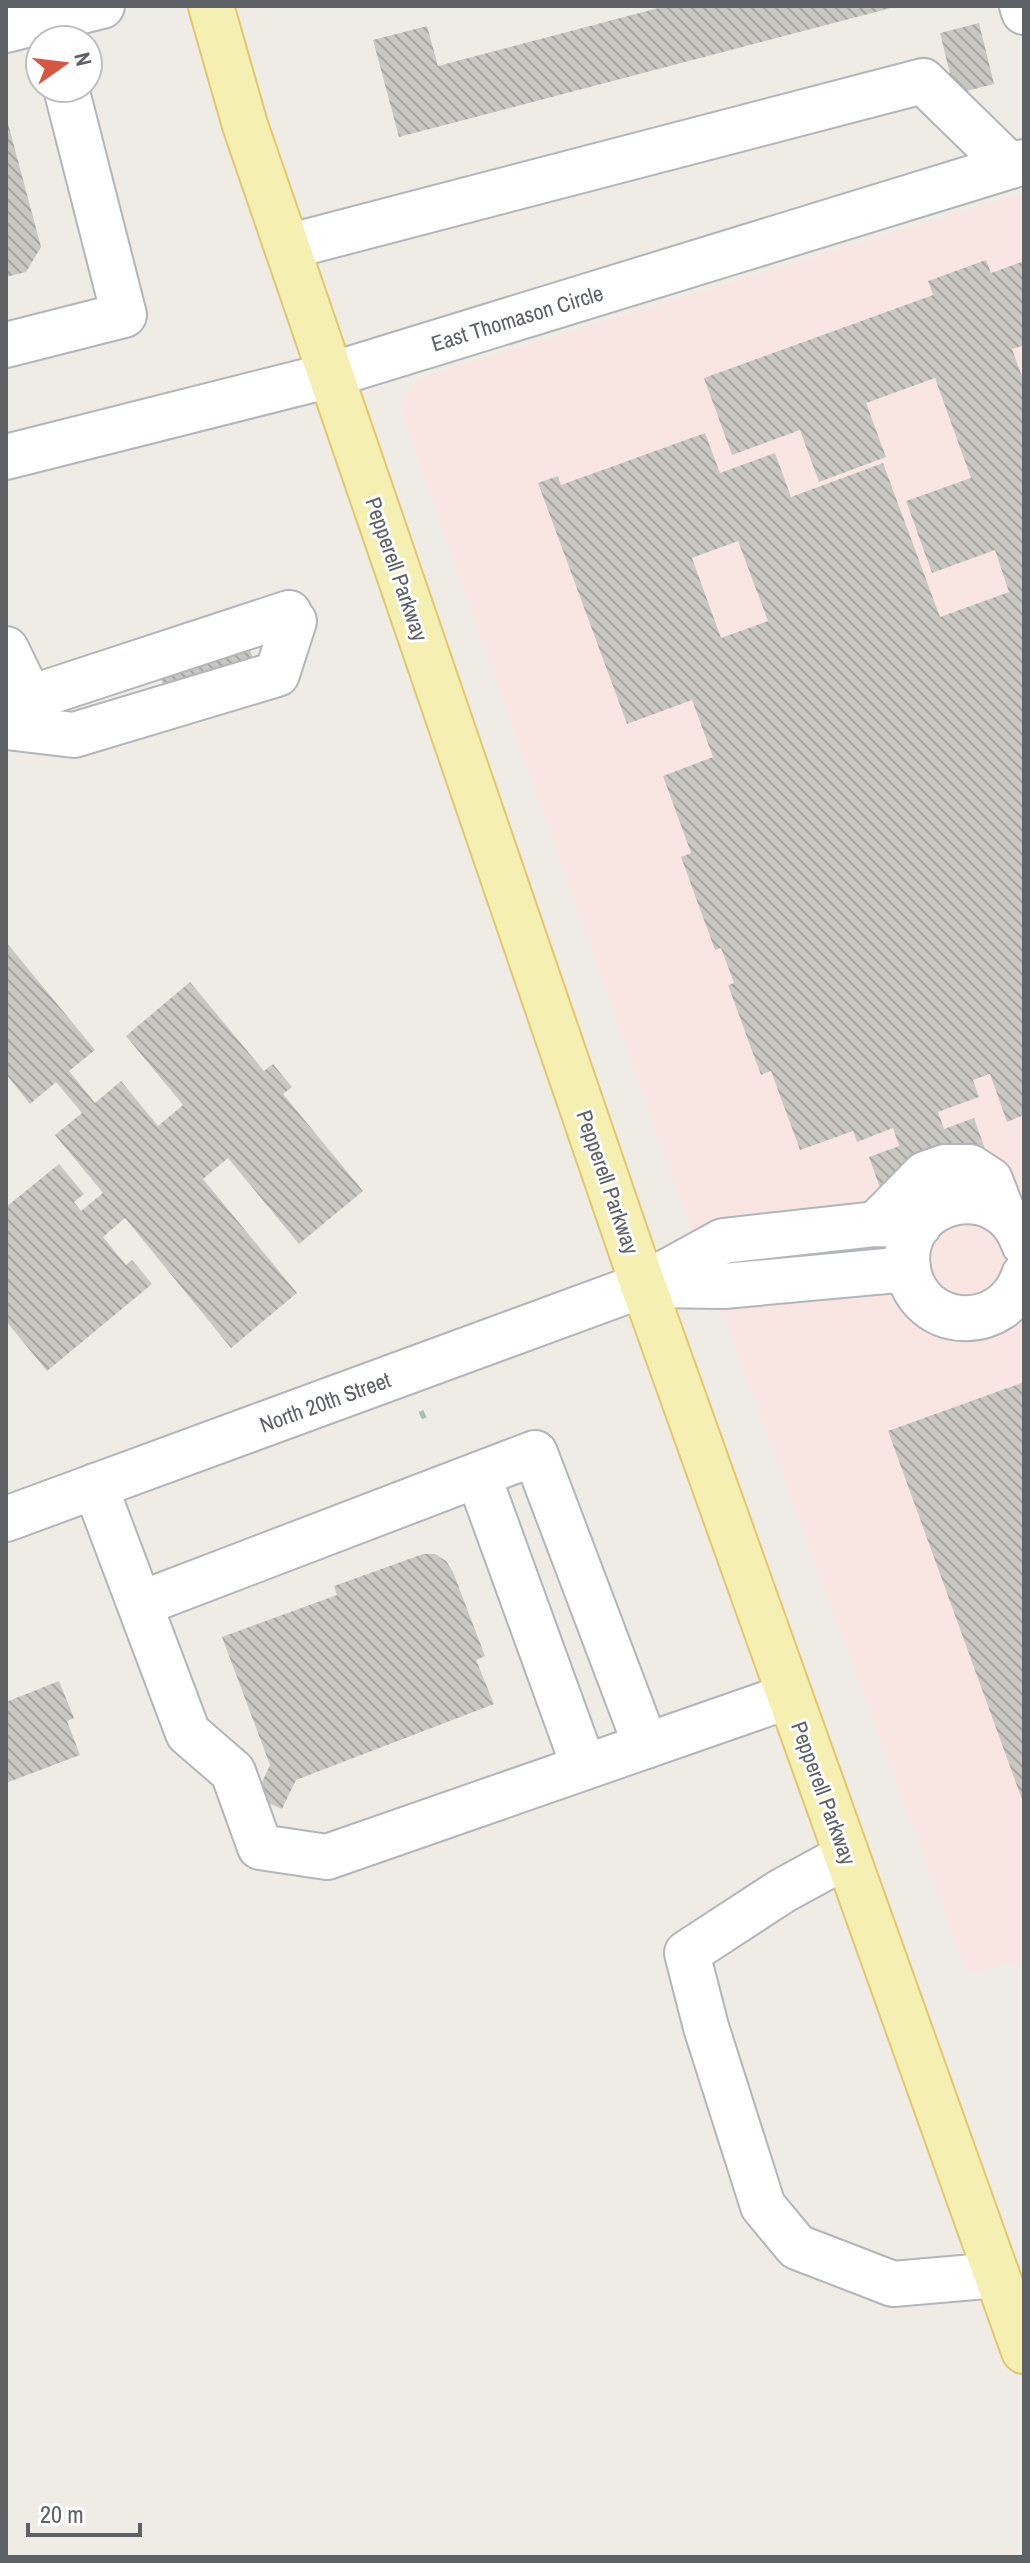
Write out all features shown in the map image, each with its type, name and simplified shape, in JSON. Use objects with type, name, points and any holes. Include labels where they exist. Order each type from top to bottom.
[{"type":"main road","name":"Pepperell Parkway","points":[[211,6],[245,125],[643,1285],[1024,2351]]},
{"type":"street","points":[[64,24],[102,6]]},
{"type":"street","points":[[1022,6],[1024,12]]},
{"type":"street","points":[[287,247],[923,81],[1017,164]]},
{"type":"street","points":[[6,345],[124,315],[70,104]]},
{"type":"street","name":"East Thomason Circle","points":[[6,457],[331,375],[1017,164]]},
{"type":"street","points":[[6,649],[30,698],[292,617],[277,674],[74,735],[15,728],[6,707]]},
{"type":"street","points":[[876,1224],[925,1174],[945,1167],[970,1167],[990,1180],[1019,1239],[1010,1318],[960,1319],[926,1303],[915,1287],[908,1269],[912,1239],[919,1225],[931,1212],[948,1203],[966,1200],[985,1203],[1019,1239]]},
{"type":"street","points":[[643,1285],[723,1241],[876,1224],[919,1225]]},
{"type":"street","points":[[643,1285],[724,1286],[908,1269]]},
{"type":"street","name":"North 20th Street","points":[[6,1519],[643,1285]]},
{"type":"street","points":[[140,1604],[535,1453],[646,1746]]},
{"type":"street","points":[[478,1475],[584,1767]]},
{"type":"street","points":[[95,1486],[188,1733],[233,1772],[260,1847],[327,1857],[789,1696]]},
{"type":"street","points":[[846,1856],[782,1891],[687,1953],[706,2027],[763,2206],[797,2247],[893,2284],[997,2275]]},
{"type":"path","points":[[421,1411],[425,1420]]},
{"type":"shaded area","points":[[1024,193],[1024,1961],[967,1973],[680,1199],[402,410],[414,384],[426,376]]},
{"type":"building","points":[[666,6],[895,7],[399,137],[373,40],[427,26],[438,66]]},
{"type":"building","points":[[979,23],[994,84],[955,94],[940,33]]},
{"type":"building","points":[[6,116],[41,247],[26,272],[6,277]]},
{"type":"building","points":[[986,260],[991,273],[1024,261],[1024,345],[1012,349],[1024,382],[1024,1115],[1007,1122],[990,1074],[973,1080],[979,1097],[938,1112],[944,1129],[974,1118],[985,1149],[880,1188],[869,1157],[899,1146],[893,1128],[857,1142],[853,1131],[800,1150],[771,1071],[761,1075],[728,985],[734,983],[721,948],[715,950],[681,857],[691,853],[663,776],[713,757],[692,700],[627,724],[538,483],[558,476],[561,485],[705,433],[720,473],[775,453],[791,497],[883,463],[940,617],[1009,592],[995,550],[932,573],[906,501],[971,478],[935,378],[866,403],[886,457],[819,482],[800,430],[732,455],[704,378],[933,295],[928,281]],"holes":[[[738,541],[768,621],[721,638],[692,558]]]},
{"type":"building","points":[[238,616],[263,687],[167,696],[159,673]]},
{"type":"building","points":[[6,942],[95,1050],[69,1071],[95,1103],[121,1081],[158,1126],[183,1105],[126,1036],[190,982],[264,1071],[273,1064],[292,1087],[283,1094],[363,1191],[299,1244],[228,1158],[203,1179],[297,1293],[231,1348],[125,1218],[103,1237],[126,1265],[132,1260],[152,1284],[47,1371],[6,1321],[6,1207],[59,1164],[84,1194],[74,1202],[81,1211],[103,1193],[55,1135],[82,1113],[56,1082],[30,1104],[6,1074]]},
{"type":"building","points":[[1024,1382],[1024,1805],[888,1431]]},
{"type":"building","points":[[423,1554],[435,1554],[446,1561],[453,1572],[485,1656],[476,1660],[494,1704],[296,1780],[282,1809],[255,1797],[270,1765],[222,1637],[337,1595],[334,1586]]},
{"type":"building","points":[[59,1681],[74,1718],[67,1721],[80,1755],[6,1783],[6,1702]]}]
